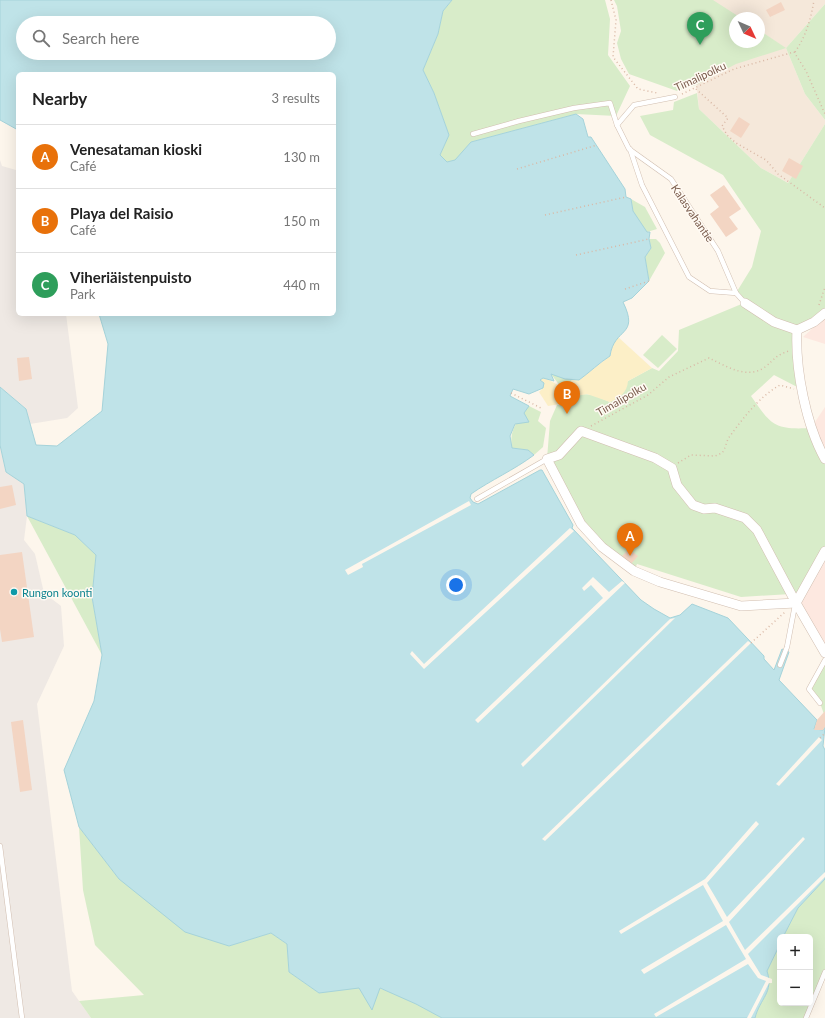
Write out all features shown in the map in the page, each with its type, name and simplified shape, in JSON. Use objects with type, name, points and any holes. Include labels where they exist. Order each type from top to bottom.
[{"type":"street","name":"Kalasvahantie","points":[[745,303],[774,322],[797,330]]},
{"type":"street","points":[[825,313],[814,322],[797,330],[796,349],[811,428],[815,442],[825,459]]},
{"type":"street","points":[[796,603],[741,606],[660,582],[634,571],[602,547],[582,524],[547,459],[559,455],[581,431],[655,458],[672,468],[677,485],[694,505],[704,509],[715,508],[745,518],[757,530],[825,653]]},
{"type":"street","points":[[796,603],[825,551]]},
{"type":"lane","points":[[617,125],[634,105],[675,97]]},
{"type":"lane","name":"Kalasvahantie","points":[[473,134],[574,108],[610,103],[617,125],[629,148],[670,179],[718,251],[736,293],[745,303]]},
{"type":"lane","points":[[629,148],[642,185],[689,277],[710,291],[736,293]]},
{"type":"lane","points":[[477,499],[547,459]]},
{"type":"lane","points":[[780,665],[787,647],[796,603]]},
{"type":"lane","points":[[820,703],[809,689],[825,660]]},
{"type":"lane","points":[[0,846],[22,1018]]},
{"type":"lane","points":[[806,1018],[825,972]]},
{"type":"path","name":"Timalipolku","points":[[611,0],[616,20],[613,57],[638,90],[660,94]]},
{"type":"path","points":[[814,0],[808,27],[803,41],[794,52],[806,71],[825,114]]},
{"type":"path","name":"Timalipolku","points":[[675,97],[734,68],[794,52]]},
{"type":"path","points":[[695,88],[728,118],[722,126],[727,135],[736,143],[766,160],[778,174],[825,208]]},
{"type":"path","points":[[517,169],[597,145]]},
{"type":"path","points":[[545,215],[626,197]]},
{"type":"path","points":[[576,255],[649,239]]},
{"type":"path","points":[[625,289],[648,281]]},
{"type":"path","points":[[814,322],[825,287]]},
{"type":"path","name":"Timalipolku","points":[[581,431],[648,395],[669,377],[709,358],[735,370],[752,372],[765,367],[778,354],[796,349]]},
{"type":"path","points":[[672,468],[691,455],[715,456],[722,453],[729,438],[744,417],[770,391],[780,386],[803,391]]},
{"type":"path","points":[[511,393],[541,408]]},
{"type":"path","points":[[751,643],[796,603]]},
{"type":"path","points":[[820,738],[825,733]]},
{"type":"shaded area","points":[[688,0],[825,0],[825,4],[786,48],[805,94],[825,120],[825,124],[788,183],[761,168],[699,109]]},
{"type":"shaded area","points":[[0,160],[2,166],[16,170],[16,316],[66,316],[78,408],[67,418],[30,424],[26,409],[0,387]]},
{"type":"shaded area","points":[[825,317],[825,344],[803,337]]},
{"type":"shaded area","points":[[825,407],[825,459],[811,428]]},
{"type":"shaded area","points":[[0,445],[6,472],[24,484],[27,516],[24,540],[35,554],[44,593],[61,606],[64,646],[37,704],[72,991],[91,1018],[0,1018]]},
{"type":"shaded area","points":[[825,551],[825,653],[796,603]]},
{"type":"green space","points":[[452,0],[605,0],[610,19],[608,55],[630,86],[616,116],[576,114],[471,142],[456,160],[447,162],[440,155],[449,135],[434,93],[423,70],[438,34],[443,11]]},
{"type":"green space","points":[[614,0],[713,0],[732,12],[729,12],[729,48],[765,48],[765,34],[786,48],[736,64],[696,85],[677,91],[629,74],[621,59],[617,43],[621,31],[617,6]]},
{"type":"green space","points":[[825,4],[825,120],[805,94],[786,48]]},
{"type":"green space","points":[[697,93],[699,109],[761,168],[788,183],[825,124],[825,308],[814,322],[797,330],[803,390],[774,375],[751,396],[764,414],[775,424],[789,428],[811,428],[825,459],[825,551],[796,603],[791,594],[741,597],[637,564],[634,571],[581,524],[547,459],[550,421],[557,405],[585,394],[610,402],[628,381],[652,368],[659,371],[678,351],[679,330],[744,303],[736,293],[752,267],[761,231],[723,175],[650,135],[640,116],[673,110],[674,102]]},
{"type":"green space","points":[[631,199],[645,207],[657,229],[647,232],[633,211]]},
{"type":"green space","points":[[649,239],[656,239],[660,243],[665,253],[649,281],[645,257],[651,248]]},
{"type":"green space","points":[[662,335],[677,349],[658,368],[643,355]]},
{"type":"green space","points":[[551,374],[572,380],[566,389],[560,386]]},
{"type":"green space","points":[[529,406],[541,412],[538,421],[546,428],[543,447],[534,455],[528,450],[512,448],[511,441],[515,425]]},
{"type":"green space","points":[[27,516],[75,535],[96,555],[92,597],[102,655]]},
{"type":"green space","points":[[825,660],[825,717],[820,703],[809,689]]},
{"type":"green space","points":[[79,827],[119,879],[229,946],[271,933],[287,944],[289,972],[319,993],[358,987],[374,987],[405,998],[442,1018],[91,1018],[79,1001],[144,995],[95,945],[83,890]]},
{"type":"green space","points":[[825,879],[825,972],[813,1001],[813,934],[785,934],[798,908]]},
{"type":"green space","points":[[777,950],[777,1006],[811,1006],[806,1018],[755,1018],[768,990],[769,979],[767,971]]},
{"type":"sand","points":[[618,337],[652,368],[628,381],[625,392],[610,402],[587,394],[576,396],[567,403],[548,406],[539,392],[543,388],[540,380],[543,378],[547,379],[566,389],[572,380],[579,380],[610,356],[613,341]]},
{"type":"water","points":[[0,0],[452,0],[443,11],[438,34],[423,70],[434,93],[449,135],[440,155],[447,162],[455,160],[471,142],[576,114],[583,119],[588,137],[591,137],[625,189],[626,197],[631,199],[633,211],[647,232],[650,232],[649,239],[651,248],[645,257],[649,281],[632,298],[623,302],[629,321],[627,327],[612,347],[610,356],[579,380],[565,379],[551,374],[554,381],[543,378],[540,380],[544,383],[543,388],[529,394],[513,389],[510,396],[529,406],[524,413],[529,422],[515,424],[510,436],[512,448],[528,450],[534,455],[471,494],[470,498],[473,502],[478,504],[542,470],[573,525],[572,528],[641,600],[670,618],[680,615],[692,604],[728,618],[764,656],[764,659],[774,670],[782,649],[789,652],[779,680],[817,720],[814,729],[823,730],[825,727],[823,746],[825,750],[825,879],[798,908],[785,934],[777,934],[777,950],[767,971],[769,979],[768,990],[755,1018],[442,1018],[416,1004],[380,988],[372,1010],[359,988],[319,993],[289,972],[287,944],[271,933],[229,946],[185,932],[119,879],[79,827],[64,770],[94,701],[102,655],[92,597],[96,555],[75,535],[27,516],[24,484],[6,472],[0,445],[0,387],[26,409],[36,445],[57,446],[102,411],[108,344],[100,316],[336,316],[336,72],[16,72],[16,129],[0,120]]},
{"type":"pier","points":[[469,501],[471,505],[362,564],[363,567],[348,575],[345,570]]},
{"type":"pier","points":[[570,528],[574,531],[424,669],[410,654],[412,651],[424,664]]},
{"type":"pier","points":[[593,577],[609,592],[622,581],[625,583],[478,723],[475,720],[603,598],[591,585],[584,591],[582,588]]},
{"type":"pier","points":[[675,618],[523,767],[521,764],[670,619]]},
{"type":"pier","points":[[748,641],[751,643],[545,841],[542,839]]},
{"type":"pier","points":[[819,737],[822,740],[779,786],[776,784]]},
{"type":"pier","points":[[756,821],[759,824],[707,883],[727,917],[803,837],[805,839],[729,922],[745,950],[825,872],[825,877],[748,954],[761,975],[772,979],[772,983],[769,983],[751,1018],[747,1018],[766,981],[758,978],[748,964],[656,1017],[654,1014],[746,959],[726,925],[644,974],[641,970],[723,921],[703,885],[621,934],[619,931],[705,879]]},
{"type":"building","points":[[781,2],[785,10],[770,17],[766,10]]},
{"type":"building","points":[[739,117],[750,124],[741,138],[730,131]]},
{"type":"building","points":[[789,158],[803,166],[796,179],[782,171]]},
{"type":"building","points":[[724,185],[741,209],[729,217],[738,229],[726,237],[710,214],[719,207],[710,195]]},
{"type":"building","points":[[29,357],[32,379],[19,381],[17,358]]},
{"type":"building","points":[[12,485],[16,505],[0,509],[0,487]]},
{"type":"building","points":[[629,549],[638,556],[631,564],[622,556]]},
{"type":"building","name":"Rungon koonti","points":[[22,552],[34,637],[2,642],[0,629],[0,555]]},
{"type":"building","points":[[825,711],[825,727],[823,730],[814,730],[817,720]]},
{"type":"building","points":[[23,720],[32,790],[20,792],[11,722]]},
{"type":"place","name":"Viheriäistenpuisto","points":[[700,45]]},
{"type":"place","name":"Playa del Raisio","points":[[567,414]]},
{"type":"place","name":"Venesataman kioski","points":[[630,556]]},
{"type":"place","name":"Rungon koonti","points":[[14,592]]}]
